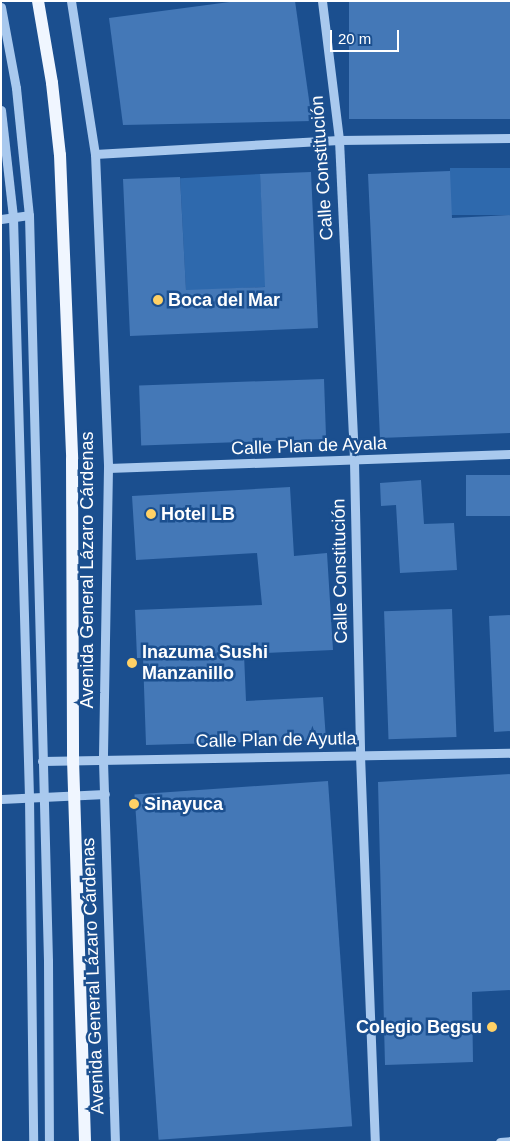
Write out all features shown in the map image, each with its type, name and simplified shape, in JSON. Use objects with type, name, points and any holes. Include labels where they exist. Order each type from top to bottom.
[{"type":"main road","name":"Avenida General Lázaro Cárdenas","points":[[38,1],[52,83],[60,155],[72,459],[73,759],[85,1142]]},
{"type":"street","name":"Avenida General Lázaro Cárdenas","points":[[72,1],[95,154],[108,468],[104,761],[115,1142]]},
{"type":"street","name":"Calle Constitución","points":[[322,1],[339,140],[354,461],[360,755],[375,1142]]},
{"type":"street","points":[[1,7],[16,88],[29,215],[44,796],[49,1142]]},
{"type":"street","points":[[1,110],[14,217],[29,797],[33,1142]]},
{"type":"street","points":[[95,154],[339,140],[511,138]]},
{"type":"street","points":[[1,219],[29,215]]},
{"type":"street","name":"Calle Plan de Ayala","points":[[108,468],[354,461],[511,454]]},
{"type":"street","name":"Calle Plan de Ayutla","points":[[42,761],[511,753]]},
{"type":"street","points":[[1,799],[105,794]]},
{"type":"street","points":[[500,1142],[511,1141]]},
{"type":"shaded area","points":[[450,168],[511,168],[511,215],[450,215]]},
{"type":"shaded area","points":[[260,174],[266,287],[186,291],[180,178]]},
{"type":"building","points":[[237,1],[295,1],[312,121],[123,125],[109,18]]},
{"type":"building","points":[[349,1],[511,1],[511,119],[349,119]]},
{"type":"building","points":[[450,171],[452,218],[511,215],[511,433],[380,438],[368,174]]},
{"type":"building","points":[[311,172],[318,328],[130,336],[123,179],[180,177],[186,290],[265,287],[260,174]]},
{"type":"building","points":[[324,379],[326,439],[141,445],[139,385]]},
{"type":"building","points":[[466,475],[511,475],[511,516],[466,516]]},
{"type":"building","points":[[421,480],[424,524],[454,523],[457,570],[400,573],[396,505],[381,506],[380,483]]},
{"type":"building","points":[[290,487],[294,556],[327,553],[333,650],[244,654],[246,701],[323,697],[326,740],[146,745],[143,658],[137,658],[135,610],[262,605],[257,553],[136,560],[132,496]]},
{"type":"building","points":[[452,609],[456,737],[389,739],[384,611]]},
{"type":"building","points":[[511,615],[511,731],[494,732],[489,616]]},
{"type":"building","points":[[511,774],[511,990],[472,992],[473,1062],[385,1065],[378,782]]},
{"type":"building","points":[[328,781],[352,1126],[159,1140],[134,795]]},
{"type":"place","name":"Boca del Mar","points":[[158,300]]},
{"type":"place","name":"Hotel LB","points":[[151,514]]},
{"type":"place","name":"Inazuma Sushi Manzanillo","points":[[132,663]]},
{"type":"place","name":"Sinayuca","points":[[134,804]]},
{"type":"place","name":"Colegio Begsu","points":[[492,1027]]}]
